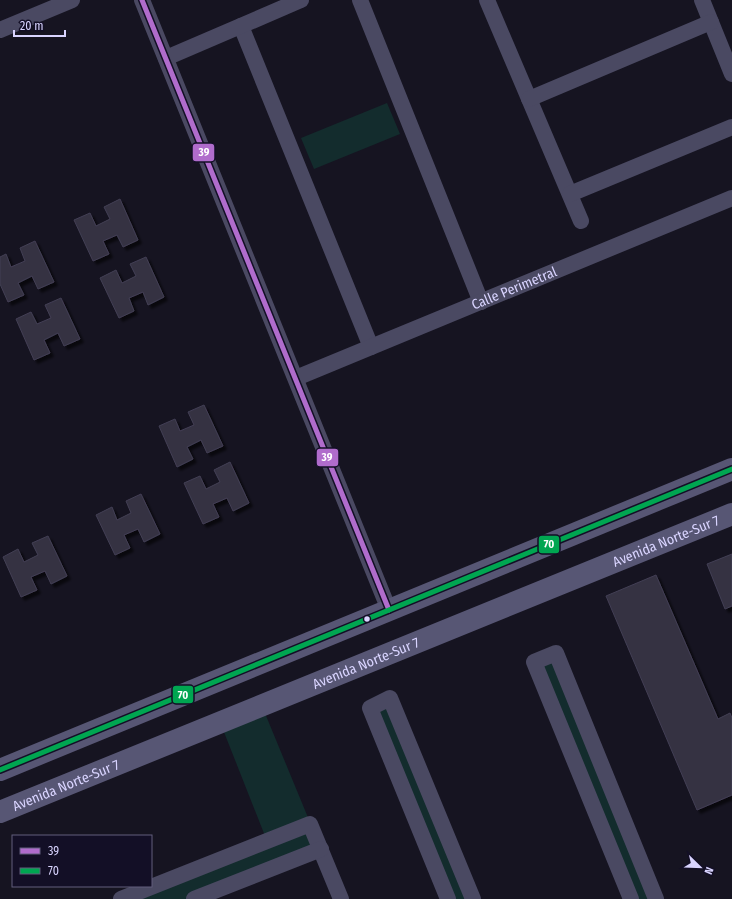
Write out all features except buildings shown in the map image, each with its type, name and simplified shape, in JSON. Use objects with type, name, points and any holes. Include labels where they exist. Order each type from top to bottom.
[{"type":"main road","points":[[0,770],[732,469]]},
{"type":"main road","name":"Avenida Norte-Sur 7","points":[[0,812],[732,514]]},
{"type":"street","points":[[0,30],[72,0]]},
{"type":"street","points":[[142,0],[389,610]]},
{"type":"street","points":[[166,58],[301,0]]},
{"type":"street","points":[[360,0],[481,302]]},
{"type":"street","points":[[487,0],[581,221]]},
{"type":"street","points":[[702,0],[732,74]]},
{"type":"street","points":[[529,99],[711,22]]},
{"type":"street","points":[[241,26],[370,347]]},
{"type":"street","points":[[570,194],[732,126]]},
{"type":"street","name":"Calle Perimetral","points":[[296,378],[732,198]]},
{"type":"street","points":[[631,899],[534,662],[556,653],[656,899]]},
{"type":"street","points":[[448,899],[370,708],[390,698],[473,899]]},
{"type":"street","points":[[122,899],[310,824],[342,899]]},
{"type":"street","points":[[194,899],[320,849]]},
{"type":"green space","points":[[387,103],[400,134],[314,169],[301,138]]},
{"type":"green space","points":[[556,653],[656,899],[631,899],[534,662]]},
{"type":"green space","points":[[390,698],[473,899],[448,899],[370,708]]},
{"type":"green space","points":[[262,706],[321,849],[194,899],[121,899],[267,841],[220,722]]},
{"type":"transit line","name":"39","points":[[142,0],[389,610]]},
{"type":"transit line","name":"70","points":[[0,770],[732,469]]}]
